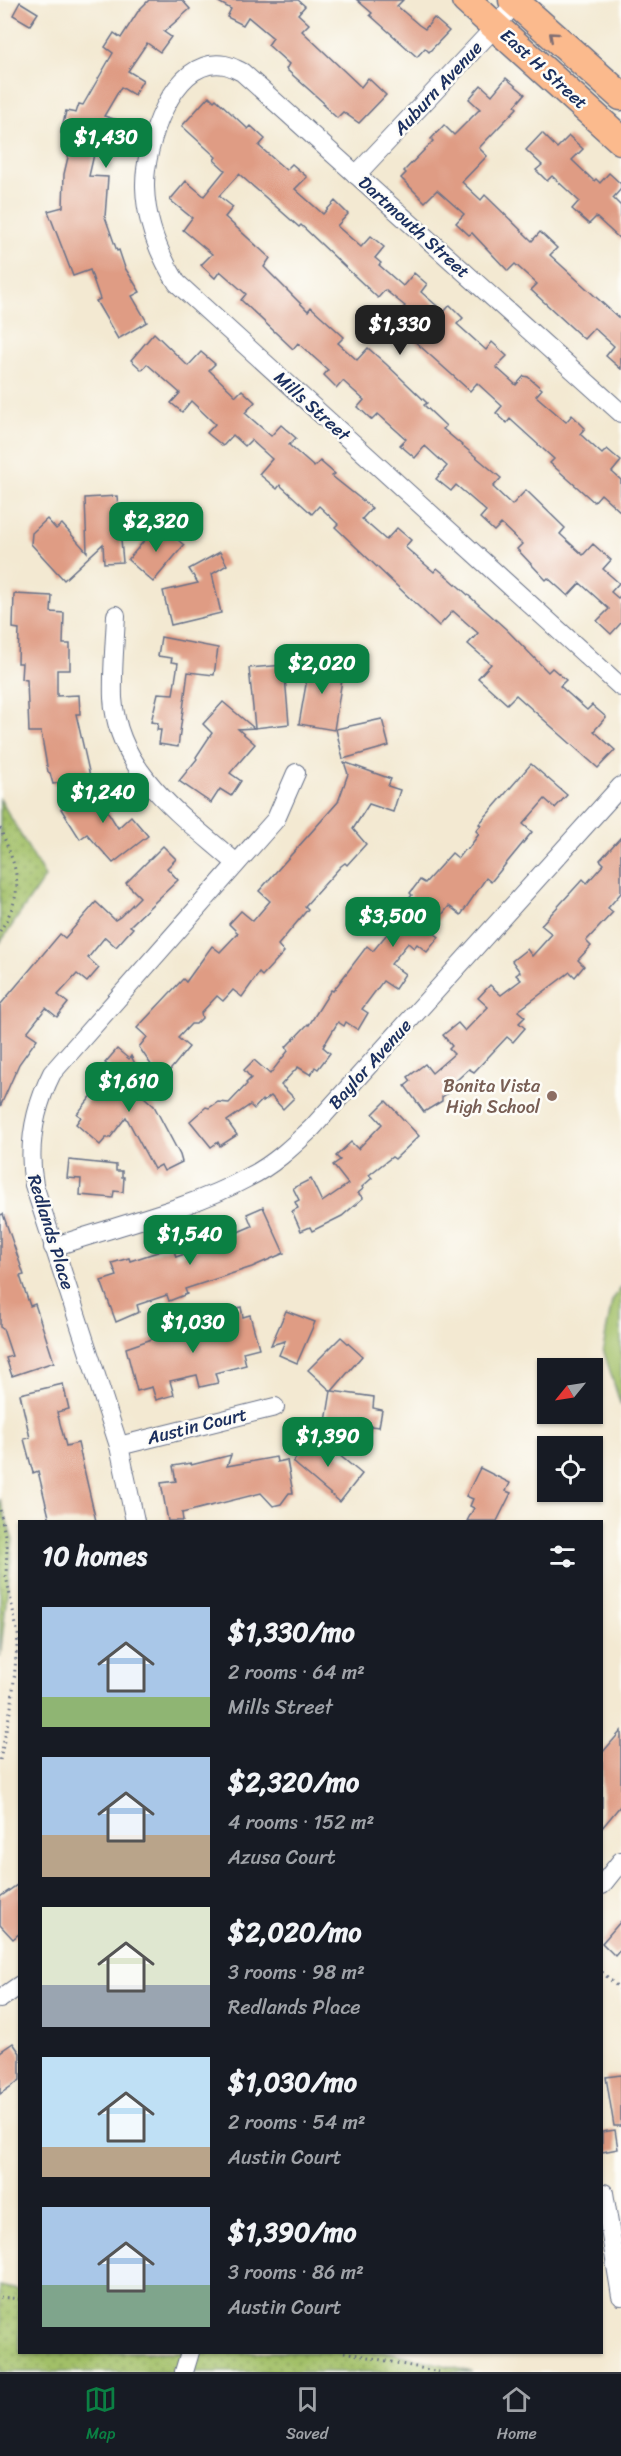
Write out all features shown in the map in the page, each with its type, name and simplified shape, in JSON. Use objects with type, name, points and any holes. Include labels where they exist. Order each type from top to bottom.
[{"type":"main road","name":"East H Street","points":[[466,0],[621,140]]},
{"type":"main road","name":"East H Street","points":[[515,1],[621,96]]},
{"type":"street","name":"Auburn Avenue","points":[[356,175],[496,26],[515,1]]},
{"type":"street","name":"Dartmouth Street","points":[[197,69],[226,65],[242,72],[621,413]]},
{"type":"street","name":"Mills Street","points":[[197,69],[184,81],[162,112],[149,148],[146,167],[145,187],[151,230],[166,266],[177,283],[621,687]]},
{"type":"street","points":[[116,615],[113,698],[120,731],[129,754],[153,789],[236,863]]},
{"type":"street","name":"Redlands Place","points":[[135,1520],[119,1446],[34,1185],[31,1166],[33,1127],[44,1090],[52,1073],[276,819],[296,773]]},
{"type":"street","name":"Baylor Avenue","points":[[53,1247],[200,1199],[246,1179],[287,1152],[320,1120],[621,786]]},
{"type":"street","name":"Austin Court","points":[[119,1446],[275,1407]]},
{"type":"street","points":[[603,1884],[621,1861]]},
{"type":"street","points":[[0,1999],[18,1986]]},
{"type":"street","points":[[609,2192],[621,2296]]},
{"type":"street","points":[[184,2372],[189,2354]]},
{"type":"path","points":[[0,828],[17,869],[18,893],[0,931]]},
{"type":"path","points":[[0,1510],[7,1546],[6,1576],[18,1635],[12,1702],[0,1760]]},
{"type":"path","points":[[603,1973],[621,1990]]},
{"type":"path","points":[[0,2297],[18,2299]]},
{"type":"path","points":[[354,2354],[439,2372]]},
{"type":"path","points":[[416,2367],[418,2372]]},
{"type":"green space","points":[[0,799],[45,877],[0,943]]},
{"type":"green space","points":[[621,1287],[621,1406],[603,1349],[612,1301]]},
{"type":"green space","points":[[0,1499],[13,1540],[0,1658]]},
{"type":"green space","points":[[0,2286],[18,2290],[18,2354],[397,2354],[472,2372],[0,2372]]},
{"type":"building","points":[[149,0],[182,0],[190,9],[164,32],[171,37],[160,52],[147,43],[128,71],[143,80],[134,95],[121,87],[104,116],[121,121],[116,139],[100,135],[98,137],[89,176],[108,177],[105,217],[117,251],[119,250],[125,268],[140,292],[132,296],[147,322],[118,339],[96,301],[100,299],[90,270],[73,276],[48,211],[63,207],[64,174],[73,136],[61,133],[66,111],[76,113],[79,104],[83,105],[113,53],[105,47],[114,33],[121,38],[139,10]]},
{"type":"building","points":[[215,0],[298,0],[305,6],[298,14],[309,24],[302,31],[361,87],[368,78],[386,95],[359,123],[343,112],[337,118],[286,69],[289,64],[268,45],[273,38],[248,17],[243,25],[227,17],[231,9]]},
{"type":"building","points":[[357,0],[403,0],[397,6],[419,25],[425,29],[434,18],[449,31],[429,52],[425,48],[417,57],[370,15],[372,13]]},
{"type":"building","points":[[20,2],[38,13],[30,25],[13,15]]},
{"type":"building","points":[[506,78],[525,94],[515,106],[517,108],[479,148],[487,156],[462,182],[481,200],[485,195],[532,241],[540,232],[557,248],[550,255],[621,320],[621,369],[606,356],[614,346],[594,328],[584,339],[531,290],[537,284],[515,264],[508,271],[472,233],[469,235],[456,223],[464,214],[437,190],[425,202],[401,178],[406,173],[404,171],[433,141],[431,139],[444,125],[454,135],[480,109],[469,99],[481,85],[492,95]]},
{"type":"building","points":[[209,96],[214,101],[216,99],[248,129],[251,126],[265,139],[259,146],[286,170],[292,164],[307,177],[295,189],[323,214],[335,201],[348,214],[337,226],[361,247],[371,236],[384,247],[375,258],[381,263],[379,265],[403,286],[414,273],[427,284],[421,292],[444,312],[450,305],[463,318],[457,324],[486,350],[492,342],[507,356],[496,367],[516,385],[524,376],[528,377],[542,389],[536,396],[566,422],[572,415],[585,428],[580,434],[602,454],[607,449],[621,461],[612,472],[621,480],[621,512],[601,494],[594,502],[550,463],[554,459],[510,419],[507,423],[496,413],[502,406],[477,383],[470,391],[392,321],[405,306],[385,290],[378,298],[301,225],[299,227],[239,174],[219,196],[233,207],[225,217],[270,258],[264,267],[308,311],[311,307],[344,337],[338,343],[357,360],[368,348],[427,403],[424,405],[446,426],[443,429],[501,478],[493,487],[512,505],[526,490],[565,528],[560,534],[583,555],[593,544],[611,560],[603,569],[619,583],[611,592],[618,598],[621,595],[621,623],[611,634],[597,621],[609,609],[580,583],[568,596],[548,578],[546,580],[517,549],[522,544],[501,524],[494,531],[480,518],[486,511],[456,485],[451,491],[436,479],[447,466],[425,446],[415,458],[400,445],[406,439],[378,414],[372,420],[358,407],[364,400],[343,381],[337,388],[324,375],[328,370],[298,343],[293,349],[241,300],[246,294],[220,271],[215,278],[201,265],[212,254],[183,230],[192,218],[170,200],[186,181],[204,196],[225,170],[214,160],[216,157],[182,126]]},
{"type":"building","points":[[542,133],[557,148],[569,136],[583,149],[572,160],[594,181],[596,179],[600,183],[609,173],[621,184],[621,189],[613,198],[621,206],[621,240],[596,217],[589,224],[572,209],[579,201],[552,176],[547,181],[536,170],[542,165],[526,150]]},
{"type":"building","points":[[154,333],[188,366],[201,352],[215,364],[209,370],[236,396],[242,390],[255,402],[245,413],[271,436],[281,425],[296,438],[289,445],[314,467],[320,461],[335,474],[332,476],[372,508],[362,519],[386,540],[397,528],[411,540],[405,547],[434,572],[437,568],[449,578],[506,629],[548,672],[552,668],[566,680],[560,686],[587,710],[592,705],[606,717],[594,731],[615,750],[598,768],[516,695],[507,704],[478,678],[491,664],[468,644],[478,633],[453,611],[439,626],[335,527],[338,524],[319,506],[312,514],[280,485],[277,489],[259,474],[272,459],[251,440],[245,446],[233,435],[223,446],[207,433],[215,424],[191,401],[182,412],[171,403],[180,393],[147,364],[142,370],[131,360]]},
{"type":"building","points":[[117,496],[123,562],[104,563],[103,544],[64,580],[31,544],[32,533],[47,519],[56,529],[62,524],[87,552],[85,498]]},
{"type":"building","points":[[158,524],[184,545],[153,582],[128,560]]},
{"type":"building","points":[[220,552],[227,565],[212,574],[221,613],[171,625],[163,591],[198,583],[189,569]]},
{"type":"building","points":[[14,594],[52,596],[51,612],[64,613],[63,644],[70,644],[70,670],[57,670],[57,696],[79,695],[80,714],[76,714],[90,776],[53,784],[48,772],[41,732],[29,732],[27,680],[21,679],[22,663],[18,663],[19,629],[13,628]]},
{"type":"building","points":[[161,637],[218,648],[214,675],[188,672],[178,747],[159,744],[161,730],[157,730],[158,723],[151,722],[158,693],[173,694],[178,663],[171,662],[172,658],[158,656]]},
{"type":"building","points":[[318,656],[336,660],[335,665],[344,667],[334,730],[299,724],[308,673],[315,674]]},
{"type":"building","points":[[284,665],[289,724],[255,728],[249,668]]},
{"type":"building","points":[[223,702],[254,728],[238,729],[255,744],[230,773],[241,781],[231,796],[220,789],[211,803],[179,781],[197,759],[196,757],[212,733],[203,724]]},
{"type":"building","points":[[382,719],[389,746],[343,759],[336,729]]},
{"type":"building","points":[[344,762],[391,779],[388,786],[400,790],[393,812],[369,804],[353,829],[366,844],[347,865],[345,863],[341,866],[305,906],[308,909],[278,945],[284,952],[262,976],[259,973],[242,997],[233,990],[223,1001],[217,996],[201,1013],[202,1018],[196,1024],[191,1024],[178,1038],[189,1047],[167,1074],[165,1072],[160,1078],[139,1047],[147,1037],[137,1028],[183,979],[186,982],[212,946],[220,952],[238,933],[229,924],[241,911],[253,921],[270,901],[259,891],[338,802],[348,774]]},
{"type":"building","points":[[531,764],[567,795],[555,808],[545,799],[523,824],[532,832],[491,882],[486,878],[461,915],[449,906],[430,930],[439,937],[427,952],[417,944],[414,948],[408,943],[391,964],[405,974],[395,989],[383,981],[362,1009],[368,1013],[358,1030],[346,1022],[344,1026],[338,1022],[323,1047],[330,1053],[318,1069],[315,1067],[311,1075],[298,1067],[281,1085],[294,1098],[283,1109],[271,1096],[263,1102],[262,1100],[254,1109],[250,1105],[227,1121],[237,1135],[220,1146],[218,1142],[211,1147],[190,1121],[206,1107],[209,1108],[218,1102],[229,1103],[251,1078],[244,1070],[254,1060],[270,1074],[288,1051],[286,1047],[309,1025],[331,990],[333,991],[367,946],[373,951],[392,928],[389,924],[412,895],[410,893],[420,880],[425,883],[452,853],[458,858],[464,850],[468,849],[479,834],[476,831],[481,825],[479,824]]},
{"type":"building","points":[[105,782],[114,797],[103,804],[118,828],[131,816],[148,836],[113,863],[87,834],[80,839],[61,809]]},
{"type":"building","points":[[621,837],[621,893],[608,908],[613,912],[586,941],[591,946],[578,960],[584,966],[575,977],[570,972],[518,1011],[525,1017],[519,1023],[525,1028],[513,1042],[507,1037],[474,1072],[469,1069],[446,1090],[448,1093],[442,1097],[442,1101],[424,1112],[405,1086],[411,1081],[408,1077],[425,1064],[432,1073],[454,1054],[449,1049],[452,1046],[443,1035],[458,1023],[465,1031],[488,1007],[478,998],[490,985],[501,995],[521,980],[516,975],[520,972],[512,961],[527,949],[532,956],[552,934],[541,925],[583,879],[587,883],[604,864],[600,860]]},
{"type":"building","points":[[163,846],[176,859],[167,868],[178,880],[130,926],[133,928],[116,947],[105,937],[88,958],[99,968],[87,982],[77,974],[58,995],[68,1003],[57,1017],[46,1008],[27,1032],[37,1039],[19,1064],[0,1107],[0,1005],[60,934],[65,938],[96,902],[115,920],[120,917],[140,897],[126,883]]},
{"type":"building","points":[[117,1049],[129,1059],[131,1056],[149,1091],[144,1097],[154,1106],[180,1155],[182,1162],[164,1171],[161,1165],[154,1169],[126,1117],[110,1138],[106,1138],[100,1145],[76,1124],[81,1117],[77,1114],[94,1093],[97,1095],[116,1072],[105,1063]]},
{"type":"building","points":[[386,1101],[419,1136],[395,1159],[392,1157],[369,1175],[372,1178],[358,1193],[363,1198],[342,1216],[312,1231],[310,1227],[301,1231],[292,1211],[298,1208],[295,1202],[299,1200],[293,1188],[311,1179],[322,1202],[348,1184],[333,1165],[340,1160],[336,1156],[351,1142],[358,1149],[382,1124],[373,1114]]},
{"type":"building","points":[[69,1160],[116,1165],[116,1171],[122,1171],[122,1177],[124,1177],[123,1192],[114,1191],[113,1198],[80,1195],[81,1179],[67,1178]]},
{"type":"building","points":[[263,1207],[284,1253],[252,1267],[185,1289],[187,1294],[169,1301],[167,1295],[137,1305],[139,1312],[116,1322],[101,1281],[117,1276],[112,1263],[129,1258],[130,1261],[173,1247],[176,1257],[207,1246],[202,1233],[220,1227],[224,1238],[252,1226],[247,1214]]},
{"type":"building","points":[[3,1214],[24,1275],[20,1276],[30,1306],[35,1304],[54,1362],[12,1376],[6,1358],[12,1356],[3,1329],[0,1327],[0,1215]]},
{"type":"building","points":[[241,1307],[243,1317],[250,1315],[259,1348],[243,1352],[246,1365],[215,1373],[218,1383],[200,1387],[197,1375],[170,1381],[174,1395],[156,1400],[152,1387],[137,1391],[126,1348],[152,1339],[218,1324],[222,1322],[220,1313]]},
{"type":"building","points":[[286,1311],[315,1322],[297,1363],[279,1355],[285,1341],[271,1345]]},
{"type":"building","points":[[341,1337],[362,1356],[332,1391],[374,1397],[373,1408],[382,1410],[379,1427],[345,1424],[344,1431],[325,1428],[331,1391],[308,1370]]},
{"type":"building","points":[[63,1384],[69,1409],[57,1412],[66,1446],[78,1443],[96,1520],[50,1520],[38,1471],[33,1473],[24,1439],[30,1438],[20,1394]]},
{"type":"building","points":[[315,1435],[362,1474],[340,1502],[293,1462]]},
{"type":"building","points":[[231,1455],[227,1466],[276,1457],[277,1462],[287,1460],[293,1493],[289,1493],[281,1504],[273,1506],[261,1493],[182,1513],[183,1520],[168,1520],[161,1483],[176,1481],[173,1466],[191,1463],[191,1465]]},
{"type":"building","points":[[480,1468],[510,1483],[506,1491],[511,1493],[498,1520],[468,1520],[474,1508],[470,1506],[473,1499],[466,1496]]},
{"type":"building","points":[[621,1731],[621,1805],[603,1827],[603,1752]]},
{"type":"building","points":[[18,1884],[18,1935],[13,1939],[0,1925],[0,1897]]},
{"type":"building","points":[[621,1921],[621,1949],[615,1956],[603,1942]]},
{"type":"building","points":[[13,2043],[18,2050],[18,2081],[0,2094],[0,2052]]},
{"type":"building","points":[[621,2075],[621,2126],[614,2126],[606,2077]]},
{"type":"building","points":[[615,2130],[618,2149],[603,2152],[603,2132]]},
{"type":"place","name":"Bonita Vista High School","points":[[552,1096]]}]
